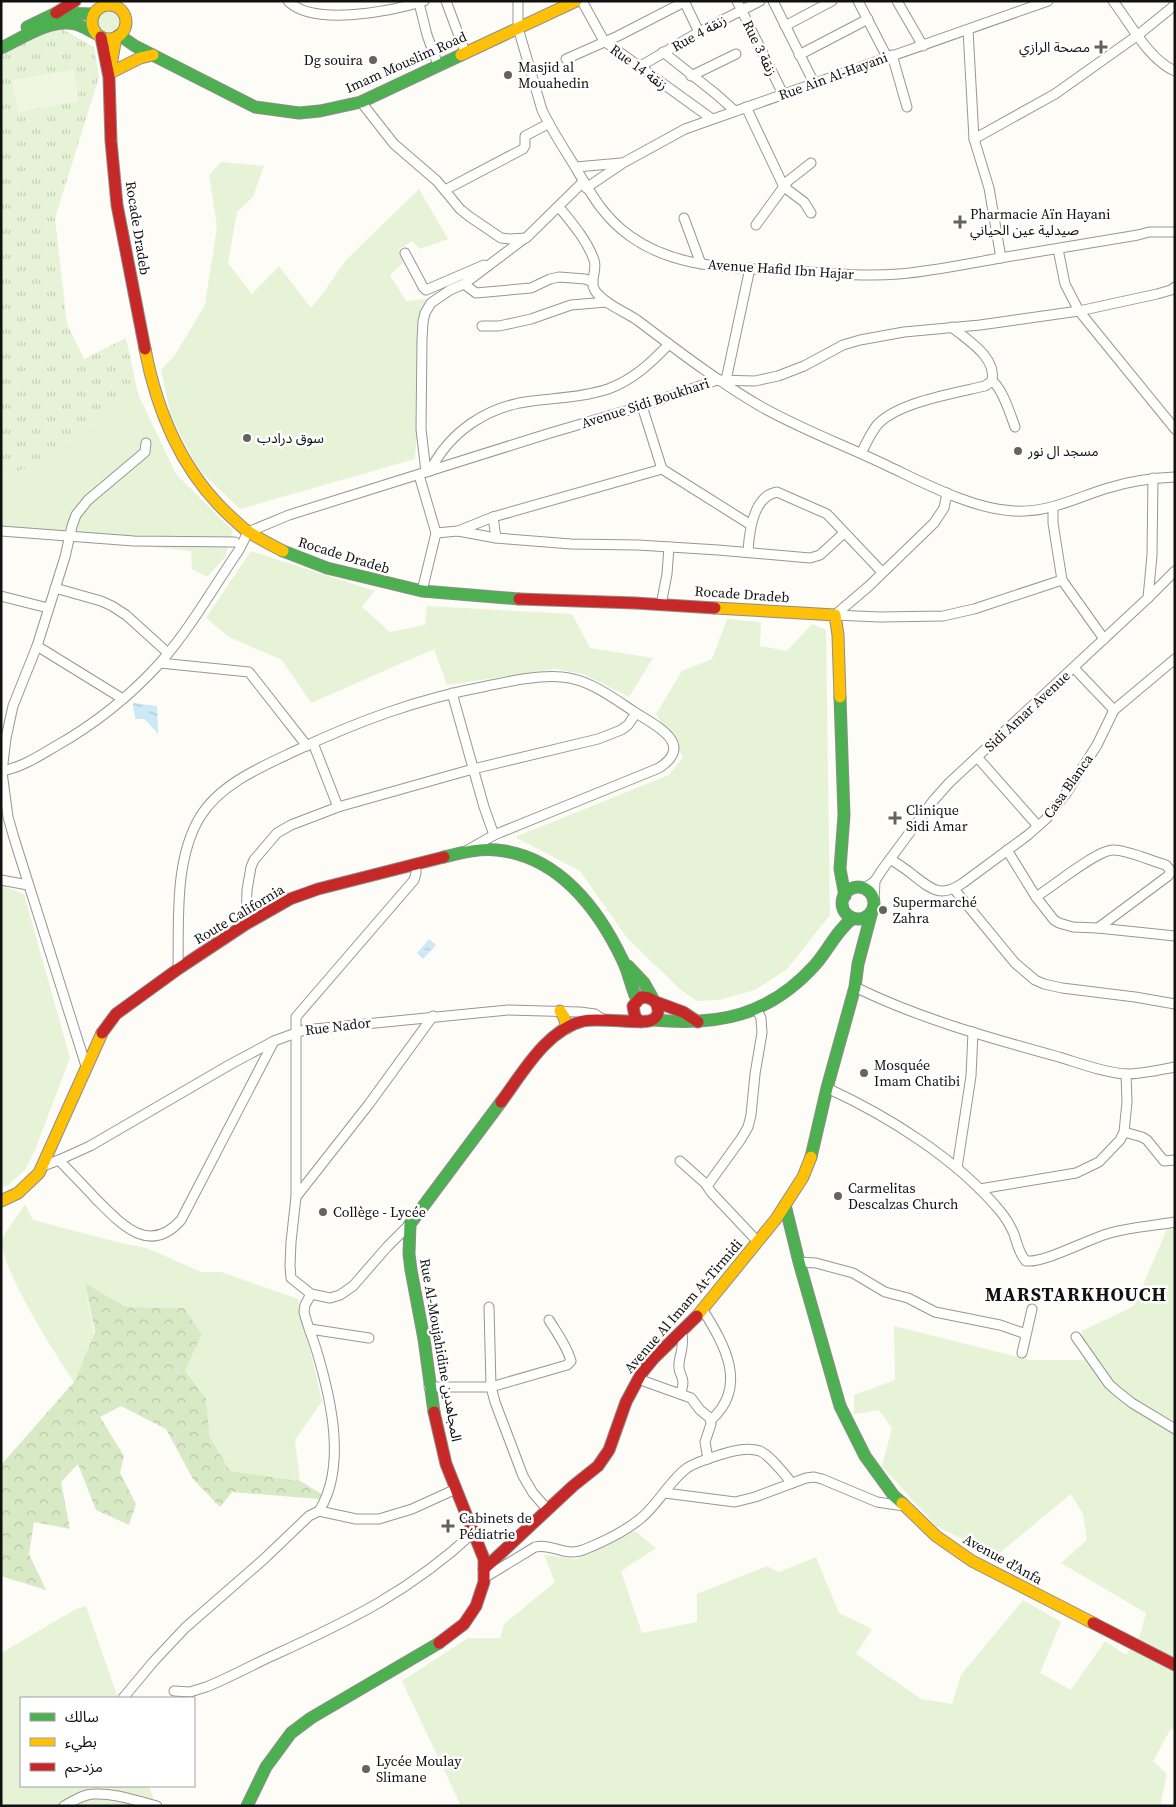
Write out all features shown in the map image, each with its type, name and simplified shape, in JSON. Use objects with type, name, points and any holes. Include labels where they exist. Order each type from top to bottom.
[{"type":"street","points":[[1,40],[56,13],[75,1]]},
{"type":"street","points":[[288,1],[293,6],[319,15],[350,15],[421,2],[427,35],[438,65]]},
{"type":"street","points":[[446,1],[465,52]]},
{"type":"street","name":"Avenue Hafid Ibn Hajar","points":[[518,1],[518,28],[542,110],[576,167],[584,185],[608,217],[630,236],[650,249],[666,256],[702,264],[750,268],[818,273],[888,274],[916,272],[1149,232],[1175,232]]},
{"type":"street","name":"Imam Mouslim Road","points":[[158,57],[255,107],[299,113],[320,111],[361,102],[576,1]]},
{"type":"street","name":"Rue 14 زنقة","points":[[582,1],[604,42],[712,119]]},
{"type":"street","name":"Rue 4 زنقة","points":[[639,67],[739,6],[760,1]]},
{"type":"street","points":[[773,1],[814,83]]},
{"type":"street","points":[[785,26],[832,1]]},
{"type":"street","points":[[858,1],[890,56],[907,107]]},
{"type":"street","points":[[898,1],[923,46]]},
{"type":"street","name":"Rue Ain Al-Hayani","points":[[498,258],[526,238],[584,185],[685,129],[1048,1]]},
{"type":"street","points":[[1113,1],[1155,58],[1175,71]]},
{"type":"street","points":[[566,59],[618,36],[685,2],[699,32]]},
{"type":"street","points":[[56,13],[117,4],[124,15],[126,25],[158,57]]},
{"type":"street","points":[[974,138],[1055,94],[1138,35],[1175,5]]},
{"type":"street","name":"Rue 3 زنقة","points":[[739,6],[783,94]]},
{"type":"street","points":[[99,7],[92,21],[99,36]]},
{"type":"street","points":[[799,55],[868,19]]},
{"type":"street","points":[[1,48],[44,28],[62,24],[75,24],[99,36],[110,39],[118,36],[126,25]]},
{"type":"street","points":[[968,30],[974,138],[989,188],[1001,258]]},
{"type":"street","name":"Rocade Dradeb","points":[[99,36],[109,75],[111,141],[117,205],[149,370],[160,407],[189,468],[220,506],[248,532],[291,555],[327,568],[422,591],[511,599],[880,617],[943,616],[974,610],[1062,580]]},
{"type":"street","points":[[118,36],[158,57]]},
{"type":"street","name":"Rocade Dradeb","points":[[109,75],[118,36]]},
{"type":"street","points":[[663,52],[716,94],[734,111]]},
{"type":"street","points":[[691,76],[736,54]]},
{"type":"street","points":[[109,75],[140,58],[158,57]]},
{"type":"street","points":[[361,102],[404,154],[446,190],[460,209],[480,225],[497,235],[510,239],[526,238]]},
{"type":"street","points":[[746,107],[784,187],[804,202],[811,213]]},
{"type":"street","points":[[446,190],[520,151],[525,146],[525,136],[546,126],[548,122]]},
{"type":"street","name":"Rue Ain Al-Hayani","points":[[576,167],[624,163]]},
{"type":"street","points":[[756,224],[784,187],[796,174],[811,163]]},
{"type":"street","points":[[559,206],[580,234],[595,261],[593,282],[598,294],[722,380],[755,381],[778,376],[804,366],[843,345],[868,338],[1079,311],[1140,299],[1174,289]]},
{"type":"street","points":[[684,218],[702,264]]},
{"type":"street","points":[[1058,249],[1065,284],[1079,311],[1175,429]]},
{"type":"street","points":[[405,254],[426,290],[498,258]]},
{"type":"street","points":[[422,591],[436,533],[425,473],[421,429],[423,322],[425,313],[431,304],[450,290],[464,284],[498,258]]},
{"type":"street","points":[[722,380],[750,268]]},
{"type":"street","points":[[464,284],[476,293],[531,288],[559,277],[585,279],[593,282]]},
{"type":"street","points":[[482,326],[499,326],[531,319],[571,305],[607,302]]},
{"type":"street","points":[[952,327],[985,356],[992,370],[992,381]]},
{"type":"street","points":[[425,473],[449,441],[474,421],[494,410],[530,401],[574,396],[608,389],[648,365],[669,344]]},
{"type":"street","name":"Avenue Sidi Boukhari","points":[[248,532],[289,515],[358,492],[425,473],[722,380],[776,415],[947,493],[1005,510],[1029,511],[1053,508],[1108,488],[1153,478],[1175,477]]},
{"type":"street","points":[[992,381],[996,383],[1001,393],[1015,428]]},
{"type":"street","points":[[861,453],[877,425],[894,412],[984,386],[992,381]]},
{"type":"street","points":[[642,406],[662,469],[750,525]]},
{"type":"street","points":[[86,1066],[8,817],[2,772],[6,738],[13,706],[37,646],[66,557],[76,515],[88,500],[145,452],[146,443]]},
{"type":"street","points":[[458,531],[492,517],[662,469]]},
{"type":"street","points":[[1148,598],[1152,555],[1153,478]]},
{"type":"street","points":[[748,552],[750,525],[755,514],[765,499],[777,492],[824,512],[882,572]]},
{"type":"street","points":[[845,896],[840,869],[844,815],[844,776],[835,615],[938,519],[946,503],[947,493]]},
{"type":"street","points":[[1053,508],[1053,523],[1062,580],[1104,639]]},
{"type":"street","points":[[492,517],[496,538]]},
{"type":"street","points":[[436,533],[458,531],[496,538],[571,544],[669,547],[814,558],[823,553],[844,533]]},
{"type":"street","points":[[1,532],[134,541],[235,542]]},
{"type":"street","points":[[2,772],[25,764],[61,744],[96,721],[123,699],[160,663],[239,550],[248,532]]},
{"type":"street","points":[[661,605],[667,574],[669,547]]},
{"type":"street","name":"Sidi Amar Avenue","points":[[890,859],[940,792],[1175,571]]},
{"type":"street","points":[[55,588],[112,606],[126,615],[168,653]]},
{"type":"street","points":[[1,596],[48,608]]},
{"type":"street","points":[[37,646],[123,699]]},
{"type":"street","name":"Casa Blanca","points":[[954,889],[1038,826],[1051,813],[1097,745],[1114,710],[1175,658]]},
{"type":"street","points":[[160,663],[249,672],[310,744],[338,807]]},
{"type":"street","points":[[1074,668],[1114,710]]},
{"type":"street","points":[[178,969],[179,903],[183,862],[189,840],[200,817],[217,796],[275,760],[385,712],[452,693],[515,680],[542,677],[562,677],[577,680],[590,686],[658,726],[669,736],[673,748],[667,763],[494,835],[464,852]]},
{"type":"street","points":[[452,693],[494,835]]},
{"type":"street","points":[[246,924],[247,890],[251,867],[258,853],[277,833],[291,824],[338,807],[473,769],[598,739],[622,730],[636,713]]},
{"type":"street","points":[[977,757],[1038,826]]},
{"type":"street","name":"Route California","points":[[1,1201],[18,1193],[39,1173],[86,1066],[102,1033],[116,1014],[178,969],[246,924],[290,899],[303,894],[464,852],[496,850],[531,858],[560,876],[584,898],[603,925],[624,963],[635,1003]]},
{"type":"street","points":[[1007,850],[1036,898],[1054,920],[1059,923],[1073,927],[1175,936]]},
{"type":"street","points":[[1036,898],[1083,865],[1107,851],[1118,851],[1166,865],[1169,868],[1170,873],[1168,876],[1098,928]]},
{"type":"street","points":[[416,864],[414,880],[296,1017],[296,1197],[290,1274],[296,1283],[311,1294],[330,1298],[344,1293],[353,1286],[410,1224],[482,1129],[534,1055],[552,1037],[583,1021],[713,1022],[735,1018],[757,1010],[792,988],[820,960],[840,929],[855,918],[866,917],[873,906],[875,881],[890,859],[932,889],[941,892],[954,889],[1015,963],[1035,980],[1062,988],[1175,1004]]},
{"type":"street","points":[[842,879],[871,894],[873,906]]},
{"type":"street","points":[[1,880],[28,885]]},
{"type":"street","points":[[840,929],[844,909],[843,904],[847,892],[875,881]]},
{"type":"street","name":"Avenue Al Imam At-Tirmidi","points":[[484,1574],[573,1486],[602,1462],[609,1450],[628,1396],[638,1379],[654,1358],[702,1310],[758,1242],[802,1178],[808,1164],[855,987],[858,964],[873,906]]},
{"type":"street","points":[[844,909],[855,918],[865,938]]},
{"type":"street","name":"Route California","points":[[624,963],[644,983],[655,1001]]},
{"type":"street","points":[[855,987],[883,1001],[973,1032],[1083,1064],[1126,1074],[1175,1066]]},
{"type":"street","points":[[606,1020],[645,996],[682,1012],[698,1022]]},
{"type":"street","points":[[647,1021],[658,1014],[658,1006],[655,1001]]},
{"type":"street","points":[[635,1003],[633,1013],[647,1021]]},
{"type":"street","name":"Rue Nador","points":[[42,1166],[90,1146],[231,1064],[295,1032],[313,1028],[508,1010],[595,1014],[606,1020]]},
{"type":"street","points":[[708,1185],[748,1127],[762,1033],[757,1010]]},
{"type":"street","points":[[560,1011],[567,1028]]},
{"type":"street","points":[[296,1197],[369,1104],[433,1016]]},
{"type":"street","points":[[957,1168],[972,1076],[973,1032]]},
{"type":"street","points":[[59,1160],[114,1218],[128,1229],[148,1237],[158,1236],[167,1232],[181,1220],[274,1041]]},
{"type":"street","points":[[980,1189],[1066,1176],[1083,1171],[1106,1156],[1120,1140],[1124,1132],[1127,1102],[1126,1074]]},
{"type":"street","points":[[827,1088],[881,1115],[957,1168],[980,1189],[1005,1217],[1022,1257],[1028,1262],[1110,1232],[1175,1222]]},
{"type":"street","points":[[1124,1132],[1147,1140],[1164,1161],[1175,1160]]},
{"type":"street","points":[[680,1161],[708,1185],[707,1188],[758,1242]]},
{"type":"street","name":"Avenue d'Anfa","points":[[785,1205],[832,1382],[846,1420],[871,1466],[904,1506],[936,1536],[977,1564],[1175,1665]]},
{"type":"street","name":"Rue Al-Moujahidine المجاهدين","points":[[247,1806],[266,1767],[292,1733],[311,1718],[417,1657],[457,1630],[473,1613],[480,1598],[484,1574],[484,1559],[446,1464],[429,1387],[424,1339],[410,1262],[410,1224]]},
{"type":"street","points":[[799,1262],[816,1263],[853,1273],[885,1292],[911,1300],[936,1312],[996,1324],[1026,1334]]},
{"type":"street","points":[[124,1697],[154,1661],[191,1622],[264,1559],[303,1520],[319,1511],[324,1505],[333,1478],[335,1441],[328,1395],[304,1312],[305,1305],[311,1294]]},
{"type":"street","points":[[490,1307],[494,1402],[519,1468],[529,1487],[548,1510]]},
{"type":"street","points":[[1022,1353],[1032,1309]]},
{"type":"street","points":[[702,1310],[721,1340],[731,1375],[730,1391],[719,1412],[711,1420],[705,1442],[708,1459]]},
{"type":"street","points":[[429,1387],[492,1387],[569,1364],[570,1358],[565,1346],[548,1320]]},
{"type":"street","points":[[310,1329],[368,1338]]},
{"type":"street","points":[[680,1394],[684,1384],[679,1365],[683,1348],[682,1332]]},
{"type":"street","points":[[1076,1338],[1109,1384],[1132,1403],[1175,1429]]},
{"type":"street","points":[[638,1379],[690,1398],[711,1420]]},
{"type":"street","points":[[484,1574],[535,1546],[544,1546],[570,1553],[587,1548],[635,1523],[647,1513],[685,1470],[708,1459],[730,1452],[756,1449],[766,1455],[792,1483]]},
{"type":"street","points":[[665,1493],[735,1502],[755,1497],[792,1483],[810,1478],[818,1478],[884,1504],[904,1506]]},
{"type":"street","points":[[319,1511],[356,1520],[371,1520],[388,1517],[412,1509],[456,1489]]},
{"type":"street","points":[[174,1691],[190,1692],[206,1687],[357,1616],[419,1578],[474,1532]]},
{"type":"street","points":[[64,1806],[78,1798],[93,1794],[112,1796],[157,1806]]},
{"type":"green space","points":[[109,10],[117,13],[120,21],[117,29],[109,32],[101,29],[98,21],[101,13]]},
{"type":"green space","points":[[59,27],[94,47],[99,77],[55,218],[67,324],[84,359],[126,338],[138,394],[26,468],[1,478],[1,52]]},
{"type":"green space","points":[[74,70],[79,101],[18,112],[12,80]]},
{"type":"green space","points":[[221,162],[264,166],[253,197],[237,212],[228,263],[252,294],[279,266],[311,308],[346,260],[419,189],[448,239],[420,249],[412,241],[399,249],[404,262],[390,275],[406,301],[426,299],[415,459],[240,509],[198,469],[171,416],[161,370],[175,355],[205,305],[217,226],[209,175]]},
{"type":"green space","points":[[138,394],[176,474],[233,531],[225,557],[207,577],[192,569],[191,551],[1,531],[1,478],[26,468]]},
{"type":"green space","points":[[251,551],[375,591],[362,607],[390,632],[425,625],[427,606],[572,614],[590,648],[653,658],[629,697],[583,674],[556,669],[447,685],[434,649],[311,703],[282,660],[229,637],[206,618]]},
{"type":"green space","points":[[727,619],[761,622],[760,646],[787,651],[812,624],[826,630],[830,915],[787,969],[755,990],[719,1000],[697,1001],[681,990],[627,938],[580,871],[515,837],[669,775],[683,757],[656,714],[682,671],[712,659]]},
{"type":"green space","points":[[1,885],[24,894],[70,1058],[35,1150],[25,1170],[8,1185],[1,1188]]},
{"type":"green space","points":[[25,1204],[33,1220],[147,1248],[201,1272],[221,1272],[298,1299],[322,1401],[295,1440],[300,1481],[230,1471],[210,1437],[206,1398],[185,1371],[202,1334],[184,1308],[126,1307],[85,1283],[94,1334],[74,1382],[19,1291],[4,1253],[2,1240],[9,1226]]},
{"type":"green space","points":[[1168,1227],[1175,1227],[1175,1728],[1170,1730],[1153,1761],[1167,1774],[1160,1806],[461,1806],[402,1681],[468,1638],[500,1638],[504,1624],[555,1582],[544,1555],[576,1559],[635,1531],[656,1548],[621,1571],[642,1633],[697,1622],[697,1594],[767,1566],[779,1572],[816,1557],[839,1613],[872,1629],[856,1654],[921,1699],[952,1704],[961,1675],[1023,1600],[1061,1622],[1040,1673],[1071,1690],[1105,1641],[1126,1655],[1140,1635],[1146,1613],[1061,1563],[1087,1540],[1083,1514],[1071,1494],[996,1556],[936,1526],[882,1466],[892,1428],[879,1410],[854,1414],[854,1395],[895,1380],[894,1326],[1030,1360],[1084,1360],[1082,1331],[1134,1306]]},
{"type":"green space","points":[[85,1283],[126,1307],[184,1308],[202,1334],[185,1371],[206,1398],[210,1437],[230,1471],[300,1481],[332,1500],[232,1492],[220,1507],[193,1479],[166,1429],[121,1406],[100,1417],[124,1456],[120,1473],[136,1504],[129,1525],[96,1510],[78,1464],[61,1482],[70,1529],[34,1522],[29,1554],[46,1590],[1,1576],[1,1465],[74,1382],[95,1332]]},
{"type":"green space","points":[[86,1606],[118,1697],[20,1697],[20,1787],[149,1787],[156,1806],[1,1806],[1,1653],[76,1609]]},
{"type":"water","points":[[133,703],[157,706],[158,733],[144,719],[135,719]]},
{"type":"water","points":[[429,939],[436,945],[423,959],[417,953]]},
{"type":"traffic: fast","points":[[27,27],[56,13],[94,14]]},
{"type":"traffic: fast","points":[[1,48],[37,30],[56,24],[75,24],[97,34]]},
{"type":"traffic: fast","points":[[119,35],[135,46],[255,107],[299,113],[320,111],[361,102],[461,55]]},
{"type":"traffic: fast","points":[[283,551],[327,568],[422,591],[519,599]]},
{"type":"traffic: fast","points":[[840,697],[844,815],[840,869],[845,896]]},
{"type":"traffic: fast","points":[[444,857],[477,850],[497,850],[519,854],[539,862],[557,874],[574,888],[601,922],[623,961],[637,1000]]},
{"type":"traffic: fast","points":[[858,887],[869,892],[874,903],[869,914],[858,919],[847,914],[842,903],[847,892],[858,887]]},
{"type":"traffic: fast","points":[[811,1157],[827,1088],[855,987],[858,964],[872,911]]},
{"type":"traffic: fast","points":[[653,1020],[700,1021],[721,1019],[742,1014],[761,1006],[780,996],[798,982],[815,965],[837,934],[853,918]]},
{"type":"traffic: fast","points":[[628,966],[644,983],[653,999]]},
{"type":"traffic: fast","points":[[434,1412],[424,1339],[411,1270],[409,1254],[410,1224],[501,1102]]},
{"type":"traffic: fast","points":[[785,1205],[799,1262],[840,1406],[865,1456],[894,1496],[902,1503]]},
{"type":"traffic: fast","points":[[247,1806],[266,1767],[291,1733],[311,1718],[439,1643]]},
{"type":"traffic: slow","points":[[461,55],[576,1]]},
{"type":"traffic: slow","points":[[109,5],[121,10],[126,22],[121,34],[109,39],[97,34],[92,22],[97,10],[109,5]]},
{"type":"traffic: slow","points":[[110,71],[116,37]]},
{"type":"traffic: slow","points":[[110,73],[140,58],[153,55]]},
{"type":"traffic: slow","points":[[145,349],[150,373],[165,418],[174,440],[199,481],[214,500],[242,527],[283,551]]},
{"type":"traffic: slow","points":[[715,608],[835,615],[838,635],[840,697]]},
{"type":"traffic: slow","points":[[560,1011],[567,1028]]},
{"type":"traffic: slow","points":[[1,1201],[18,1193],[39,1173],[102,1033]]},
{"type":"traffic: slow","points":[[697,1316],[776,1219],[803,1177],[811,1157]]},
{"type":"traffic: slow","points":[[902,1503],[936,1536],[972,1561],[1093,1623]]},
{"type":"traffic: jam","points":[[56,13],[75,1]]},
{"type":"traffic: jam","points":[[101,37],[109,77],[111,141],[117,205],[145,349]]},
{"type":"traffic: jam","points":[[519,599],[715,608]]},
{"type":"traffic: jam","points":[[102,1033],[116,1014],[178,969],[246,924],[290,899],[318,889],[444,857]]},
{"type":"traffic: jam","points":[[501,1102],[536,1054],[546,1043],[570,1026],[591,1020],[639,1022],[647,1021],[652,1020],[658,1013],[657,1005],[653,1000],[641,997],[633,1006],[635,1017],[641,1022]]},
{"type":"traffic: jam","points":[[656,1002],[683,1012],[698,1022]]},
{"type":"traffic: jam","points":[[484,1569],[573,1486],[598,1466],[609,1450],[626,1402],[641,1374],[654,1358],[697,1316]]},
{"type":"traffic: jam","points":[[434,1412],[446,1464],[484,1559],[484,1582],[476,1606],[464,1624],[439,1643]]},
{"type":"traffic: jam","points":[[1093,1623],[1175,1665]]},
{"type":"place","name":"مصحة الرازي","points":[[1101,47]]},
{"type":"place","name":"Dg souira","points":[[373,60]]},
{"type":"place","name":"Masjid al Mouahedin","points":[[508,75]]},
{"type":"place","name":"Pharmacie Aïn Hayani صيدلية عين الحياني","points":[[960,222]]},
{"type":"place","name":"سوق درادب","points":[[247,438]]},
{"type":"place","name":"مسجد ال نور","points":[[1018,451]]},
{"type":"place","name":"Clinique Sidi Amar","points":[[895,818]]},
{"type":"place","name":"Supermarché Zahra","points":[[883,910]]},
{"type":"place","name":"Mosquée Imam Chatibi","points":[[864,1073]]},
{"type":"place","name":"Carmelitas Descalzas Church","points":[[838,1196]]},
{"type":"place","name":"Collège - Lycée","points":[[323,1212]]},
{"type":"place","name":"Cabinets de Pédiatrie","points":[[448,1526]]},
{"type":"place","name":"Lycée Moulay Slimane","points":[[366,1769]]},
{"type":"district","name":"MARSTARKHOUCH","points":[[1076,1294]]}]
